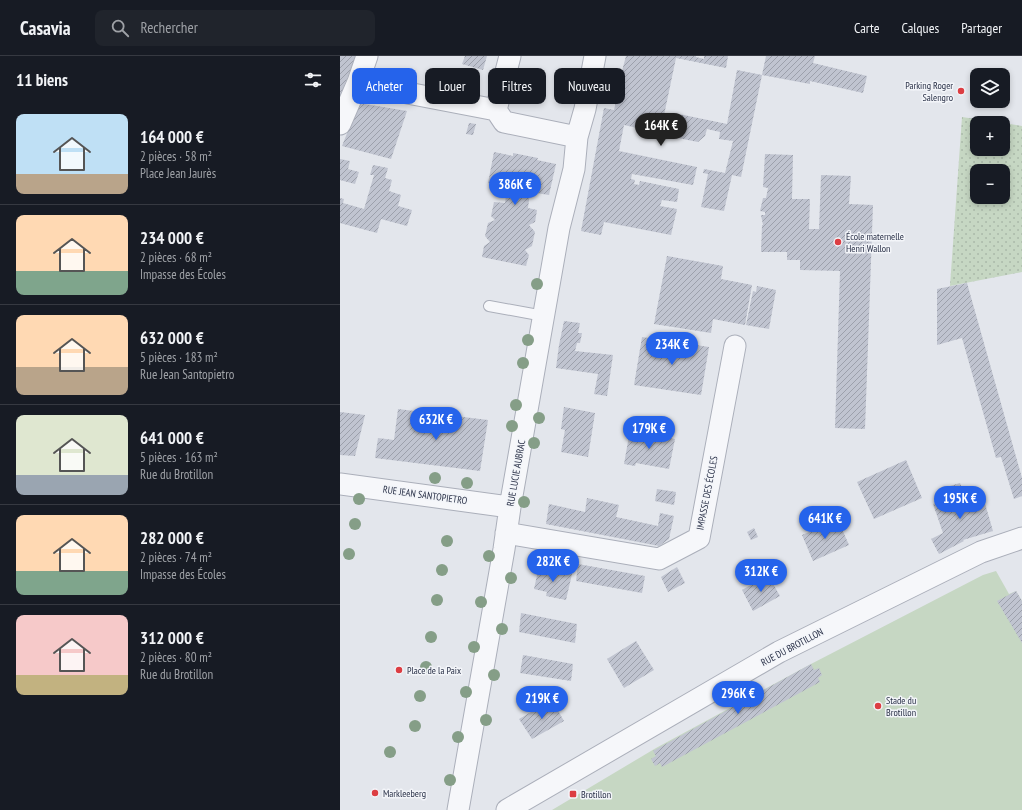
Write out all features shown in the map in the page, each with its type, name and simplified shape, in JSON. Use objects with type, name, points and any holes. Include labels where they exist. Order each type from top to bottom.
[{"type":"street","points":[[363,68],[367,56]]},
{"type":"street","points":[[496,110],[510,56]]},
{"type":"street","name":"RUE LUCIE AUBRAC","points":[[458,810],[559,228],[574,169],[576,137],[585,109],[595,56]]},
{"type":"street","points":[[417,95],[496,110],[504,122],[576,137]]},
{"type":"street","points":[[340,124],[352,96]]},
{"type":"street","name":"IMPASSE DES ÉCOLES","points":[[506,533],[659,558],[699,538],[735,346]]},
{"type":"street","name":"RUE JEAN SANTOPIETRO","points":[[340,484],[510,507]]},
{"type":"street","name":"RUE DU BROTILLON","points":[[507,810],[779,652],[981,552],[1022,538]]},
{"type":"lane","points":[[489,306],[544,316]]},
{"type":"green space","points":[[962,117],[970,118],[970,156],[1010,156],[1010,124],[1022,126],[1022,272],[950,286]]},
{"type":"green space","name":"Stade du Brotillon","points":[[996,571],[1009,594],[1016,591],[1022,601],[1022,810],[552,810],[656,748],[811,664],[983,575]]},
{"type":"building","points":[[340,56],[356,56],[340,96]]},
{"type":"building","points":[[465,56],[487,56],[483,70],[462,64]]},
{"type":"building","points":[[626,56],[696,56],[704,59],[704,56],[728,56],[726,68],[676,58],[663,120],[672,122],[674,113],[727,124],[737,70],[762,75],[741,177],[732,175],[724,211],[701,207],[708,174],[703,173],[704,169],[725,173],[733,141],[719,139],[720,132],[707,129],[705,136],[698,142],[642,131],[642,129],[624,125],[619,151],[697,167],[693,185],[632,174],[631,179],[635,180],[634,184],[639,185],[640,181],[679,189],[677,202],[662,200],[660,206],[677,209],[671,235],[604,222],[601,235],[581,231],[604,108],[614,110],[615,104],[625,104],[625,68],[623,68]]},
{"type":"building","points":[[766,56],[815,56],[813,63],[867,76],[863,93],[810,81],[810,84],[762,75]]},
{"type":"building","points":[[359,104],[407,111],[391,159],[342,146]]},
{"type":"building","points":[[469,123],[476,124],[473,135],[466,134]]},
{"type":"building","points":[[494,152],[513,156],[513,153],[538,158],[537,160],[556,164],[549,195],[530,192],[528,208],[537,210],[535,222],[529,225],[535,232],[532,246],[525,250],[529,255],[526,266],[482,257],[484,246],[490,242],[485,236],[488,223],[495,220],[491,216],[494,202],[505,203],[507,188],[488,183]]},
{"type":"building","points":[[765,154],[793,155],[792,199],[810,199],[809,229],[819,229],[821,175],[851,176],[849,204],[873,205],[865,429],[835,428],[840,271],[800,270],[800,260],[787,260],[787,252],[761,252],[763,225],[761,215],[765,215],[765,212],[760,211],[763,198],[766,198],[768,188],[763,187]]},
{"type":"building","points":[[340,159],[350,161],[348,169],[359,172],[355,184],[340,180]]},
{"type":"building","points":[[373,165],[388,168],[385,178],[392,180],[389,191],[401,195],[398,206],[412,210],[407,226],[381,219],[377,233],[340,223],[340,198],[344,199],[343,203],[364,209],[374,175],[370,175]]},
{"type":"building","points":[[667,256],[723,266],[721,279],[752,285],[745,325],[713,319],[711,333],[654,324]]},
{"type":"building","points":[[967,283],[1022,478],[1022,496],[1014,499],[1001,457],[996,458],[962,338],[937,345],[937,289]]},
{"type":"building","points":[[757,286],[776,290],[769,329],[746,325],[753,291],[756,292]]},
{"type":"building","points":[[564,321],[580,323],[578,333],[582,333],[580,343],[577,343],[575,351],[613,355],[607,396],[594,394],[598,374],[556,368]]},
{"type":"building","points":[[642,337],[709,347],[701,395],[634,385]]},
{"type":"building","points":[[564,407],[595,413],[588,457],[561,452],[565,430],[561,429]]},
{"type":"building","points":[[398,409],[488,420],[480,471],[375,458],[378,438],[394,440]]},
{"type":"building","points":[[340,412],[365,415],[355,456],[340,455]]},
{"type":"building","points":[[630,430],[675,439],[669,469],[636,463],[635,466],[624,464]]},
{"type":"building","points":[[906,460],[922,498],[874,519],[857,482]]},
{"type":"building","points":[[960,483],[965,495],[948,501],[952,510],[984,500],[993,531],[963,540],[964,541],[939,554],[931,539],[943,533],[933,504],[947,498],[943,488]]},
{"type":"building","points":[[657,489],[676,492],[674,505],[655,501]]},
{"type":"building","points":[[587,498],[619,505],[616,517],[658,526],[660,513],[674,516],[669,539],[659,546],[546,524],[549,504],[585,512]]},
{"type":"building","points":[[838,520],[849,545],[813,561],[802,535]]},
{"type":"building","points":[[754,528],[758,537],[751,540],[747,532]]},
{"type":"building","points":[[578,564],[645,576],[642,593],[576,581]]},
{"type":"building","points":[[539,566],[572,574],[566,600],[546,596],[547,592],[534,589]]},
{"type":"building","points":[[677,567],[685,583],[668,592],[661,577]]},
{"type":"building","points":[[768,575],[780,596],[753,611],[742,590]]},
{"type":"building","points":[[1016,591],[1022,601],[1022,643],[997,601]]},
{"type":"building","points":[[521,613],[577,624],[575,643],[519,632]]},
{"type":"building","points":[[636,641],[654,670],[624,688],[607,659]]},
{"type":"building","points":[[523,655],[573,664],[571,681],[520,673]]},
{"type":"building","points":[[811,664],[814,670],[819,668],[822,675],[818,678],[820,682],[662,767],[660,763],[655,766],[651,759],[656,756],[653,751]]},
{"type":"building","points":[[552,700],[564,721],[532,739],[519,719]]},
{"type":"place","name":"Parking Roger Salengro","points":[[961,91]]},
{"type":"place","name":"École maternelle Henri Wallon","points":[[838,242]]},
{"type":"place","name":"Place de la Paix","points":[[399,670]]},
{"type":"place","name":"Stade du Brotillon","points":[[878,706]]},
{"type":"place","name":"Markleeberg","points":[[375,793]]},
{"type":"place","name":"Brotillon","points":[[573,794]]}]
